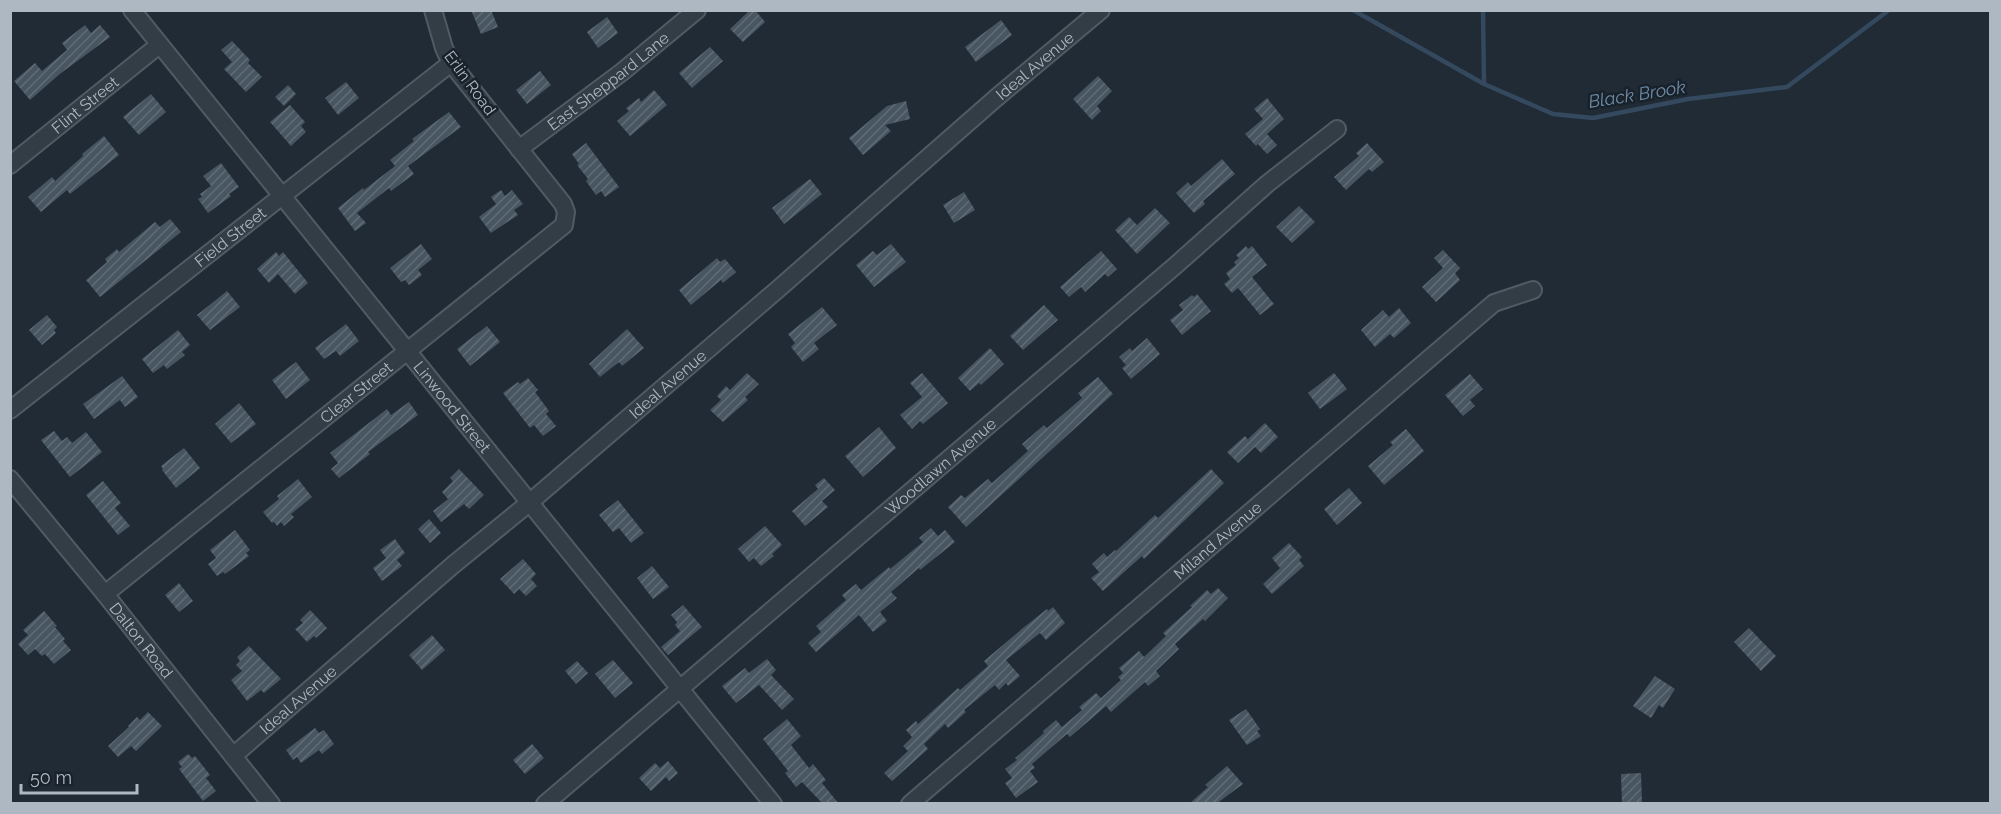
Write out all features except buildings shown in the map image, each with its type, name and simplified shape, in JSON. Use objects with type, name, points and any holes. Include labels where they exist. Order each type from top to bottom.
[{"type":"street","name":"Linwood Street","points":[[132,10],[773,804]]},
{"type":"street","name":"Erlin Road","points":[[433,10],[444,48],[451,63],[519,149]]},
{"type":"street","name":"East Sheppard Lane","points":[[519,149],[622,72],[696,10]]},
{"type":"street","name":"Ideal Avenue","points":[[233,756],[453,564],[529,503],[996,98],[1101,10]]},
{"type":"street","name":"Flint Street","points":[[10,165],[159,45]]},
{"type":"street","name":"Field Street","points":[[10,410],[451,63]]},
{"type":"street","name":"Woodlawn Avenue","points":[[545,804],[1176,265],[1267,184],[1337,129]]},
{"type":"street","name":"Clear Street","points":[[105,594],[564,225],[566,212],[563,204],[519,149]]},
{"type":"street","name":"Miland Avenue","points":[[910,804],[1494,303],[1533,290]]},
{"type":"street","name":"Dalton Road","points":[[10,479],[105,594],[271,804]]},
{"type":"waterway","name":"Black Brook","points":[[1353,10],[1484,84],[1553,114],[1593,118],[1688,99],[1787,87],[1889,10]]},
{"type":"waterway","points":[[1483,10],[1484,84]]}]
